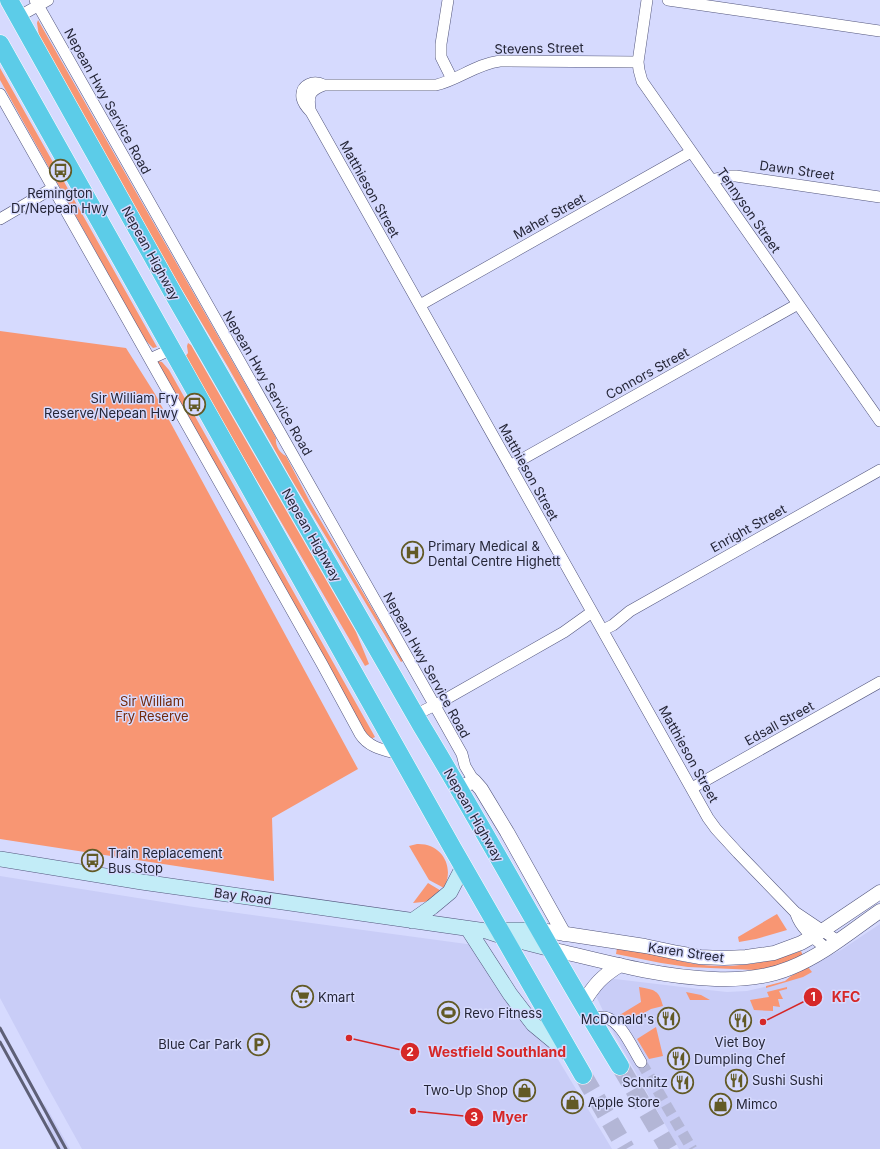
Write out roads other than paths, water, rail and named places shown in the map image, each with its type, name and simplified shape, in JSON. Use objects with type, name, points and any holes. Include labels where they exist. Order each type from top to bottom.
[{"type":"highway","name":"Nepean Highway","points":[[8,0],[415,715],[466,784],[540,930],[620,1066]]},
{"type":"highway","points":[[0,44],[463,867],[496,933],[583,1075]]},
{"type":"highway","points":[[172,349],[197,334]]},
{"type":"main road","name":"Bay Road","points":[[0,859],[142,882],[496,933],[551,949]]},
{"type":"main road","points":[[412,920],[432,907],[450,892],[463,867]]},
{"type":"main road","points":[[468,929],[510,994],[533,1024],[570,1054]]},
{"type":"main road","name":"Karen Street","points":[[496,933],[540,930]]},
{"type":"street","points":[[448,0],[441,44],[441,56],[452,79]]},
{"type":"street","name":"Tennyson Street","points":[[647,0],[638,62],[642,81],[880,421]]},
{"type":"street","points":[[668,0],[880,31]]},
{"type":"street","points":[[18,17],[41,2]]},
{"type":"street","name":"Nepean Hwy Service Road","points":[[41,2],[462,754],[465,766],[466,784]]},
{"type":"street","name":"Stevens Street","points":[[310,87],[316,82],[324,85],[436,85],[480,66],[500,61],[638,62]]},
{"type":"street","name":"Matthieson Street","points":[[310,87],[303,89],[302,96],[305,104],[311,112],[420,305],[708,818],[716,829],[795,912],[798,921],[804,929],[817,934],[832,945]]},
{"type":"street","points":[[0,94],[360,734],[368,743],[377,748],[399,754]]},
{"type":"street","name":"Maher Street","points":[[420,305],[691,152]]},
{"type":"street","name":"Dawn Street","points":[[711,180],[736,176],[880,197]]},
{"type":"street","points":[[0,219],[53,188]]},
{"type":"street","name":"Connors Street","points":[[510,466],[798,304]]},
{"type":"street","points":[[150,359],[172,349]]},
{"type":"street","name":"Enright Street","points":[[415,715],[435,706],[564,632],[598,621],[613,625],[630,611],[880,470]]},
{"type":"street","name":"Edsall Street","points":[[692,788],[880,682]]},
{"type":"street","points":[[466,784],[481,790],[507,832],[564,934]]},
{"type":"street","name":"Karen Street","points":[[540,930],[645,946],[707,958],[746,957],[774,953],[801,943],[880,892]]},
{"type":"street","name":"Karen Street","points":[[551,949],[660,974],[687,978],[729,979],[756,977],[789,969],[801,963],[832,945],[880,911]]},
{"type":"street","points":[[620,965],[607,973],[598,982],[587,1011],[614,1022],[624,1034],[641,1062]]},
{"type":"tunnel","points":[[641,1062],[692,1149]]},
{"type":"tunnel","points":[[620,1066],[669,1149]]},
{"type":"tunnel","points":[[583,1075],[626,1149]]},
{"type":"railway","points":[[0,1028],[66,1149]]},
{"type":"railway","points":[[0,1042],[59,1149]]},
{"type":"place","name":"Remington Dr/Nepean Hwy","points":[[60,171]]},
{"type":"place","name":"Sir William Fry Reserve/Nepean Hwy","points":[[194,405]]},
{"type":"place","name":"Primary Medical & Dental Centre Highett","points":[[412,553]]},
{"type":"place","name":"Train Replacement Bus Stop","points":[[93,860]]},
{"type":"place","name":"Kmart","points":[[303,997]]},
{"type":"place","name":"Revo Fitness","points":[[449,1013]]},
{"type":"place","name":"McDonald's","points":[[669,1019]]},
{"type":"place","name":"Viet Boy","points":[[740,1020]]},
{"type":"place","name":"KFC","points":[[763,1022]]},
{"type":"place","name":"Westfield Southland","points":[[349,1038]]},
{"type":"place","name":"Blue Car Park","points":[[258,1044]]},
{"type":"place","name":"Dumpling Chef","points":[[678,1059]]},
{"type":"place","name":"Sushi Sushi","points":[[737,1080]]},
{"type":"place","name":"Schnitz","points":[[683,1082]]},
{"type":"place","name":"Two-Up Shop","points":[[524,1090]]},
{"type":"place","name":"Apple Store","points":[[573,1102]]},
{"type":"place","name":"Mimco","points":[[720,1104]]},
{"type":"place","name":"Myer","points":[[413,1111]]},
{"type":"park label","name":"Sir William Fry Reserve","points":[[152,708]]}]
